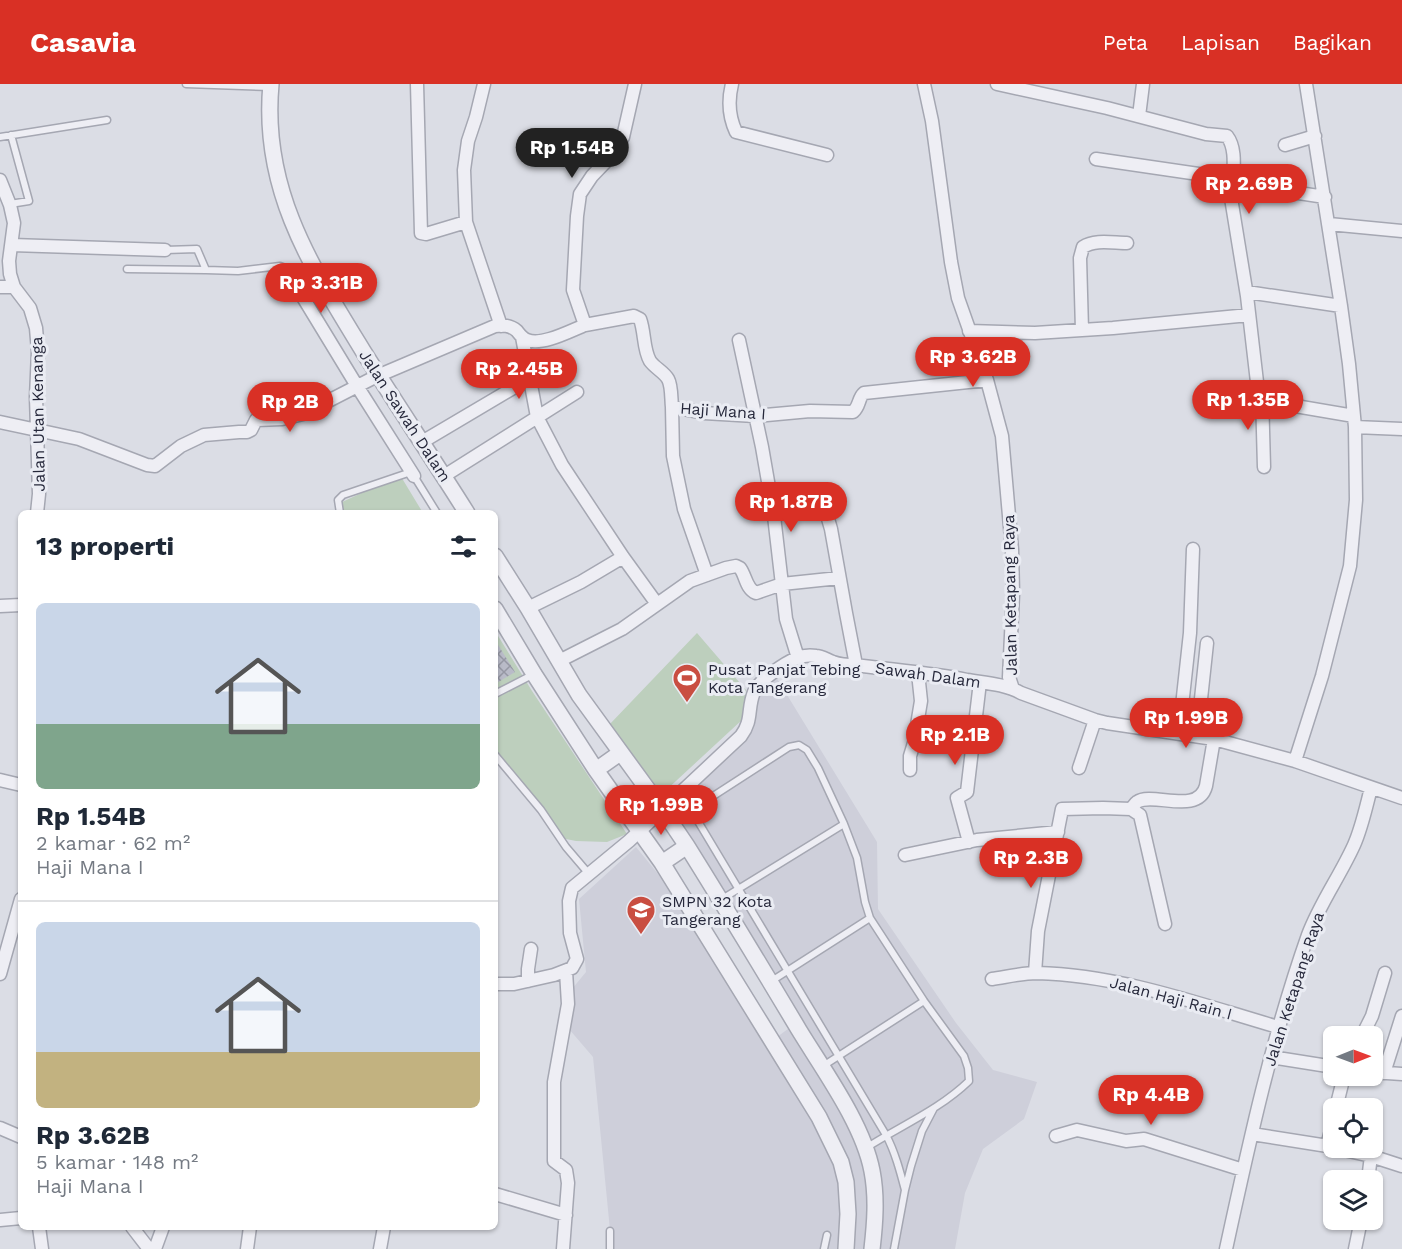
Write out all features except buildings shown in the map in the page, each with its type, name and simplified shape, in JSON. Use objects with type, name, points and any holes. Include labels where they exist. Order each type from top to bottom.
[{"type":"street","points":[[417,84],[421,233],[426,234],[466,222]]},
{"type":"street","points":[[484,84],[468,141],[464,170],[466,222],[501,326]]},
{"type":"street","points":[[0,422],[79,439],[155,466],[181,446],[204,435],[247,432],[256,420],[282,419],[303,414],[369,380],[495,326],[508,326],[530,341],[541,342],[585,325],[573,290],[580,194],[592,176],[615,152],[623,137],[635,84]]},
{"type":"street","points":[[732,84],[729,107],[736,132],[827,155]]},
{"type":"street","name":"Jalan Ketapang Raya","points":[[924,84],[932,122],[958,298],[987,380],[1002,436],[1012,550],[1013,594],[1009,677],[1013,689],[1095,720],[1214,739],[1295,761],[1371,788],[1355,844],[1322,903],[1309,933],[1278,1027],[1251,1134],[1226,1249]]},
{"type":"street","points":[[998,84],[1107,108],[1206,134],[1227,136],[1233,153],[1231,198],[1247,292],[1257,382],[1262,395],[1264,467]]},
{"type":"street","points":[[1139,116],[1143,84]]},
{"type":"street","points":[[1295,761],[1322,676],[1350,566],[1356,500],[1354,422],[1341,306],[1306,84]]},
{"type":"street","name":"Jalan Sawah Dalam","points":[[269,86],[273,158],[280,189],[318,285],[369,380],[422,442],[464,510]]},
{"type":"street","points":[[1285,145],[1315,136]]},
{"type":"street","points":[[1096,159],[1212,176],[1233,187]]},
{"type":"street","name":"Jalan Utan Kenanga","points":[[0,180],[10,204],[14,223],[9,261],[10,274],[14,287],[30,308],[36,328],[38,351],[36,397],[39,494],[37,510]]},
{"type":"street","points":[[1233,187],[1240,184],[1324,197]]},
{"type":"street","points":[[1329,224],[1402,231]]},
{"type":"street","points":[[1082,330],[1080,258],[1083,247],[1105,242],[1127,243]]},
{"type":"street","points":[[12,245],[165,250]]},
{"type":"street","points":[[0,287],[14,287]]},
{"type":"street","points":[[1247,292],[1341,306]]},
{"type":"street","points":[[303,293],[369,380],[414,476]]},
{"type":"street","points":[[969,331],[1035,333],[1249,315]]},
{"type":"street","name":"Haji Mana I","points":[[585,325],[634,316],[640,319],[646,351],[651,362],[668,379],[672,407],[704,413],[755,416],[810,411],[853,412],[864,393],[987,380]]},
{"type":"street","points":[[522,337],[537,417],[562,465],[657,604]]},
{"type":"street","points":[[498,984],[528,981],[572,968],[578,959],[570,933],[572,888],[642,828],[741,736],[750,722],[752,699],[759,683],[798,658],[786,619],[774,516],[739,340]]},
{"type":"street","points":[[422,442],[530,378]]},
{"type":"street","points":[[444,476],[577,392]]},
{"type":"street","points":[[1262,395],[1272,402],[1354,422],[1402,429]]},
{"type":"street","points":[[672,407],[673,456],[684,509],[707,575]]},
{"type":"street","points":[[822,498],[831,530],[856,665]]},
{"type":"street","points":[[1179,733],[1190,633],[1193,549]]},
{"type":"street","points":[[528,608],[581,582],[623,557]]},
{"type":"street","points":[[498,561],[579,695],[720,900],[822,1067],[855,1126],[853,1155],[846,1182],[848,1214],[846,1249]]},
{"type":"street","points":[[559,661],[622,629],[690,581],[726,568],[736,566],[740,568],[748,586],[752,592],[756,593],[782,584],[839,578]]},
{"type":"street","points":[[0,606],[18,605]]},
{"type":"street","points":[[498,614],[596,770],[642,828],[664,862],[819,1117],[853,1155],[872,1171],[875,1197],[872,1249]]},
{"type":"street","points":[[1197,736],[1207,643]]},
{"type":"street","name":"Sawah Dalam","points":[[798,658],[820,656],[846,665],[918,672],[1013,689]]},
{"type":"street","points":[[910,770],[910,756],[921,701],[918,672]]},
{"type":"street","points":[[969,842],[957,798],[967,792],[980,682]]},
{"type":"street","points":[[1079,768],[1095,720]]},
{"type":"street","points":[[1131,809],[1137,801],[1144,799],[1181,801],[1193,799],[1204,792],[1214,739]]},
{"type":"street","points":[[596,770],[620,753]]},
{"type":"street","points":[[0,780],[18,784]]},
{"type":"street","points":[[1371,788],[1402,798]]},
{"type":"street","points":[[1035,973],[1038,930],[1062,809],[1131,809],[1140,815],[1165,924]]},
{"type":"street","points":[[905,855],[969,842],[1058,832]]},
{"type":"street","points":[[664,862],[684,848]]},
{"type":"street","points":[[0,974],[18,910]]},
{"type":"street","points":[[528,981],[531,949]]},
{"type":"street","points":[[563,1249],[568,1183],[566,1170],[554,1161],[554,1082],[568,1004],[566,971]]},
{"type":"street","name":"Jalan Haji Rain I","points":[[992,979],[1035,973],[1081,976],[1137,986],[1278,1027]]},
{"type":"street","points":[[1367,1026],[1385,974]]},
{"type":"street","points":[[1383,1060],[1402,1016]]},
{"type":"street","points":[[1271,1057],[1323,1065]]},
{"type":"street","points":[[1383,1072],[1402,1074]]},
{"type":"street","points":[[0,1128],[18,1136]]},
{"type":"street","points":[[1056,1136],[1077,1130],[1126,1141],[1144,1139],[1243,1170]]},
{"type":"street","points":[[1251,1134],[1323,1146]]},
{"type":"street","points":[[1377,1158],[1402,1166]]},
{"type":"street","points":[[498,1195],[566,1215]]},
{"type":"street","points":[[0,1220],[18,1218]]},
{"type":"street","points":[[39,1230],[42,1249]]},
{"type":"street","points":[[134,1230],[150,1249]]},
{"type":"street","points":[[155,1249],[162,1230]]},
{"type":"street","points":[[247,1249],[250,1230]]},
{"type":"street","points":[[380,1249],[383,1230]]},
{"type":"street","points":[[1355,1249],[1359,1230]]},
{"type":"lane","points":[[186,84],[269,86]]},
{"type":"lane","points":[[0,137],[107,120]]},
{"type":"lane","points":[[10,204],[29,201],[11,135]]},
{"type":"lane","points":[[165,250],[197,249],[206,270]]},
{"type":"lane","points":[[127,269],[238,271],[280,266],[285,268],[296,294],[318,285]]},
{"type":"lane","points":[[340,510],[338,500],[343,495],[408,473],[414,476],[435,510]]},
{"type":"lane","points":[[498,692],[534,674]]},
{"type":"lane","points":[[853,1155],[886,1135],[935,1108],[969,1081],[969,1068],[964,1056],[924,1002],[870,918],[857,858],[844,824],[818,768],[807,750],[799,745],[789,747],[697,808],[696,818],[700,827],[788,971],[839,1056],[886,1135],[892,1145],[905,1190]]},
{"type":"lane","points":[[498,760],[541,810],[566,847],[589,874]]},
{"type":"lane","points":[[720,900],[844,824]]},
{"type":"lane","points":[[770,982],[870,918]]},
{"type":"lane","points":[[822,1067],[924,1002]]},
{"type":"lane","points":[[894,1249],[905,1190],[922,1131],[935,1108]]},
{"type":"lane","points":[[610,1231],[610,1249]]},
{"type":"lane","points":[[824,1249],[827,1235]]},
{"type":"shaded area","points":[[773,672],[877,842],[878,909],[956,1023],[993,1070],[1037,1082],[1024,1119],[983,1149],[965,1193],[955,1249],[606,1249],[610,1230],[593,1057],[569,1029],[572,989],[586,972],[579,899],[636,847],[672,891],[765,1046],[800,1020],[676,825],[676,807],[755,724],[759,691]]},
{"type":"green space","points":[[400,475],[421,510],[339,510],[338,504]]},
{"type":"green space","name":"Pusat Panjat Tebing Kota Tangerang","points":[[697,633],[746,690],[743,719],[663,793],[631,759],[609,725]]},
{"type":"green space","points":[[498,636],[627,834],[607,842],[561,838],[498,759]]},
{"type":"place","name":"Pusat Panjat Tebing Kota Tangerang","points":[[687,704]]},
{"type":"place","name":"SMPN 32 Kota Tangerang","points":[[641,936]]}]
